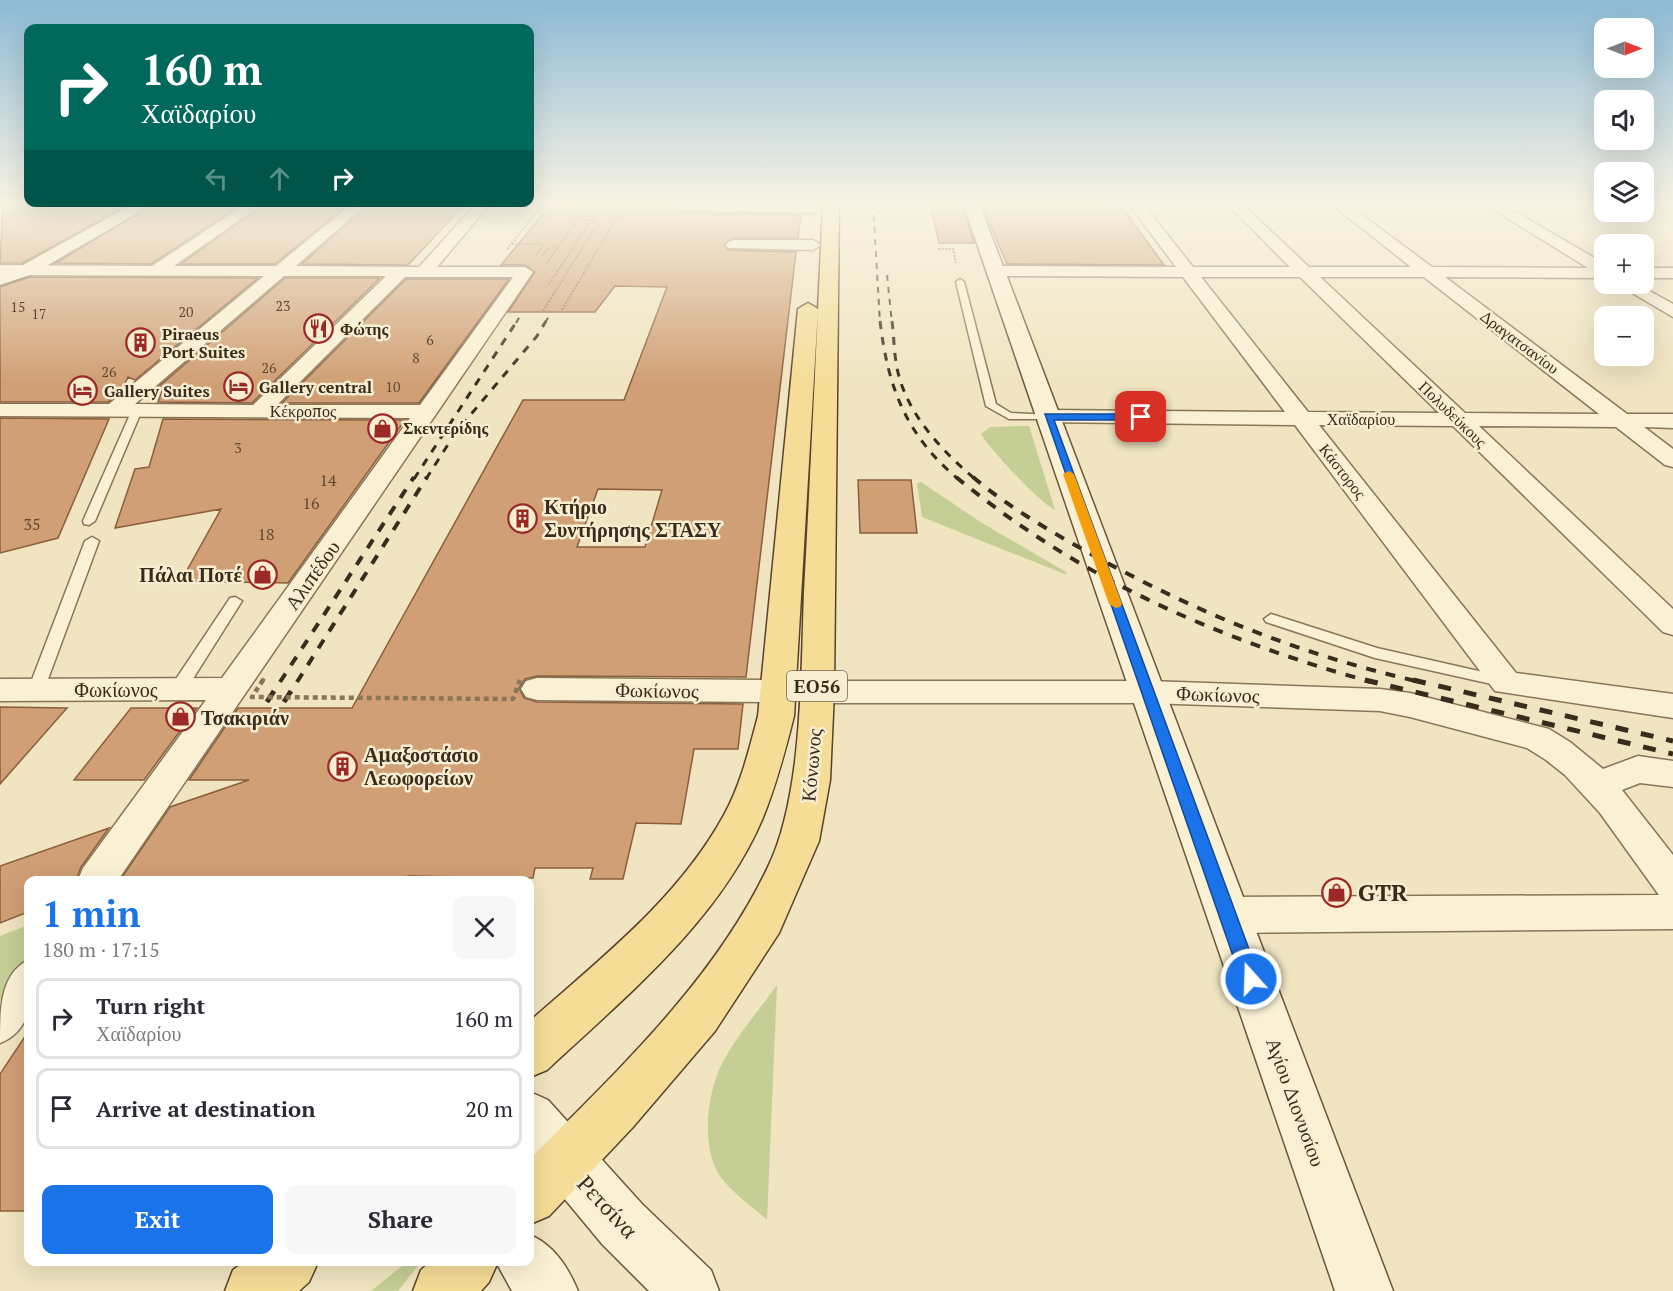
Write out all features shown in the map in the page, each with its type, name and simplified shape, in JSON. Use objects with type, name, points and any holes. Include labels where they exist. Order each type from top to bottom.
[{"type":"main road","points":[[0,279],[39,263]]},
{"type":"main road","name":"Κόνωνος","points":[[534,1049],[683,909],[716,867],[756,792],[768,755],[778,691],[812,263]]},
{"type":"main road","name":"Κόνωνος","points":[[547,1178],[615,1109],[698,1014],[725,979],[764,919],[789,868],[807,807],[817,692],[819,263]]},
{"type":"main road","name":"Αγίου Διονυσίου","points":[[993,263],[1364,1291]]},
{"type":"main road","name":"Ρετσίνα","points":[[534,1132],[547,1178],[622,1224],[690,1291]]},
{"type":"main road","points":[[254,1291],[284,1266]]},
{"type":"main road","points":[[442,1291],[465,1266]]},
{"type":"main road","points":[[528,1266],[549,1291]]},
{"type":"street","points":[[157,270],[167,263]]},
{"type":"street","points":[[115,410],[289,263]]},
{"type":"street","points":[[424,271],[431,263]]},
{"type":"street","name":"Κάστορος","points":[[1182,263],[1506,682]]},
{"type":"street","name":"Πολυδεύκους","points":[[1295,263],[1673,625]]},
{"type":"street","name":"Δραγατσανίου","points":[[1416,263],[1673,460]]},
{"type":"street","points":[[0,270],[490,271]]},
{"type":"street","name":"Αλιπέδου","points":[[100,876],[525,272],[522,270],[490,271]]},
{"type":"street","points":[[259,411],[401,271]]},
{"type":"street","points":[[996,272],[1594,272]]},
{"type":"street","points":[[1654,273],[1673,273]]},
{"type":"street","points":[[1643,294],[1673,312]]},
{"type":"street","name":"Κέκροπος","points":[[0,410],[426,412]]},
{"type":"street","name":"Χαϊδαρίου","points":[[1048,417],[1673,421]]},
{"type":"street","points":[[1506,682],[1673,706]]},
{"type":"street","name":"Φωκίωνος","points":[[528,684],[778,691]]},
{"type":"street","name":"Φωκίωνος","points":[[0,690],[231,689]]},
{"type":"street","name":"Φωκίωνος","points":[[817,692],[1148,692],[1395,701],[1537,738],[1571,759],[1597,786]]},
{"type":"street","points":[[1666,772],[1638,769],[1597,786],[1673,884]]},
{"type":"street","points":[[1227,915],[1673,912]]},
{"type":"street","points":[[0,1022],[24,986]]},
{"type":"lane","points":[[960,282],[991,406],[1009,416],[1048,417]]},
{"type":"lane","points":[[89,521],[137,410]]},
{"type":"lane","points":[[36,690],[92,541]]},
{"type":"lane","points":[[178,689],[235,601]]},
{"type":"lane","points":[[1271,619],[1374,653],[1506,682]]},
{"type":"path","points":[[490,271],[496,263]]},
{"type":"path","points":[[544,291],[562,263]]},
{"type":"path","points":[[543,311],[573,263]]},
{"type":"path","points":[[562,310],[590,263]]},
{"type":"path","points":[[955,263],[960,282]]},
{"type":"path","points":[[264,678],[252,697],[513,699],[528,684]]},
{"type":"green space","points":[[1029,426],[1055,510],[1016,475],[981,434],[990,427]]},
{"type":"green space","points":[[921,482],[982,523],[1066,572],[1067,575],[922,517],[917,483]]},
{"type":"green space","points":[[24,927],[24,966],[0,1001],[0,936]]},
{"type":"green space","points":[[777,985],[767,1220],[720,1176],[710,1149],[708,1118],[713,1087],[724,1060],[742,1031]]},
{"type":"green space","points":[[402,1266],[418,1266],[398,1291],[371,1291]]},
{"type":"building","points":[[79,263],[152,263],[151,264]]},
{"type":"building","points":[[182,263],[276,263],[275,264]]},
{"type":"building","points":[[303,263],[410,263],[408,265]]},
{"type":"building","points":[[795,263],[746,677],[537,676],[525,679],[519,688],[524,698],[537,702],[743,704],[738,749],[694,749],[681,824],[636,823],[623,879],[590,879],[593,868],[535,868],[533,876],[123,876],[170,807],[249,780],[189,780],[238,708],[352,708],[523,400],[624,400],[667,287],[615,286],[595,312],[508,312],[535,272],[525,265],[501,265]],"holes":[[[598,489],[662,490],[645,547],[577,547]]]},
{"type":"building","points":[[1163,263],[1164,265],[1007,264]]},
{"type":"building","points":[[30,277],[258,278],[135,380],[128,377],[122,390],[108,402],[0,402],[0,287]]},
{"type":"building","points":[[285,278],[380,278],[252,403],[158,402],[162,391],[156,389]]},
{"type":"building","points":[[406,279],[509,279],[419,403],[282,403]]},
{"type":"building","points":[[0,418],[109,419],[58,538],[0,553]]},
{"type":"building","points":[[163,419],[405,420],[288,583],[181,581],[221,509],[115,528],[135,469],[149,467]]},
{"type":"building","points":[[858,480],[911,480],[917,533],[860,533]]},
{"type":"building","points":[[0,707],[67,708],[0,784]]},
{"type":"building","points":[[131,708],[197,708],[144,780],[74,780]]},
{"type":"building","points":[[109,828],[81,867],[78,876],[24,876],[24,914],[0,923],[0,866]]},
{"type":"building","points":[[24,1038],[24,1211],[0,1211],[0,1074]]},
{"type":"railway","points":[[877,263],[880,323]]},
{"type":"railway","points":[[887,275],[892,323]]},
{"type":"railway","points":[[516,323],[522,313]]},
{"type":"railway","points":[[545,323],[551,313]]},
{"type":"railway","points":[[414,479],[517,321]]},
{"type":"railway","points":[[426,479],[456,432],[537,336],[546,321]]},
{"type":"railway","points":[[880,321],[888,368],[902,409],[925,445],[958,479]]},
{"type":"railway","points":[[892,321],[897,368],[908,400],[938,443],[975,479]]},
{"type":"railway","points":[[280,682],[414,477]]},
{"type":"railway","points":[[297,682],[427,477]]},
{"type":"railway","points":[[956,477],[1004,514],[1052,546],[1152,602],[1258,646],[1371,682]]},
{"type":"railway","points":[[973,477],[1000,498],[1045,527],[1131,576],[1171,595],[1291,645],[1333,659],[1420,682]]},
{"type":"railway","points":[[267,702],[281,680]]},
{"type":"railway","points":[[284,702],[298,680]]},
{"type":"railway","points":[[1365,680],[1673,754]]},
{"type":"railway","points":[[1413,680],[1673,741]]},
{"type":"slow traffic","points":[[1069,474],[1116,604]]},
{"type":"place","name":"Φώτης","points":[[319,329]]},
{"type":"place","name":"Piraeus Port Suites","points":[[141,343]]},
{"type":"place","name":"Gallery central","points":[[238,387]]},
{"type":"place","name":"Gallery Suites","points":[[83,391]]},
{"type":"place","name":"Σκεντερίδης","points":[[382,428]]},
{"type":"place","name":"Κτήριο Συντήρησης ΣΤΑΣΥ","points":[[523,518]]},
{"type":"place","name":"Πάλαι Ποτέ","points":[[263,574]]},
{"type":"place","name":"Τσακιριάν","points":[[180,717]]},
{"type":"place","name":"Αμαξοστάσιο Λεωφορείων","points":[[343,766]]},
{"type":"place","name":"GTR","points":[[1337,892]]},
{"type":"route","points":[[1141,417],[1048,417],[1251,979]]}]
